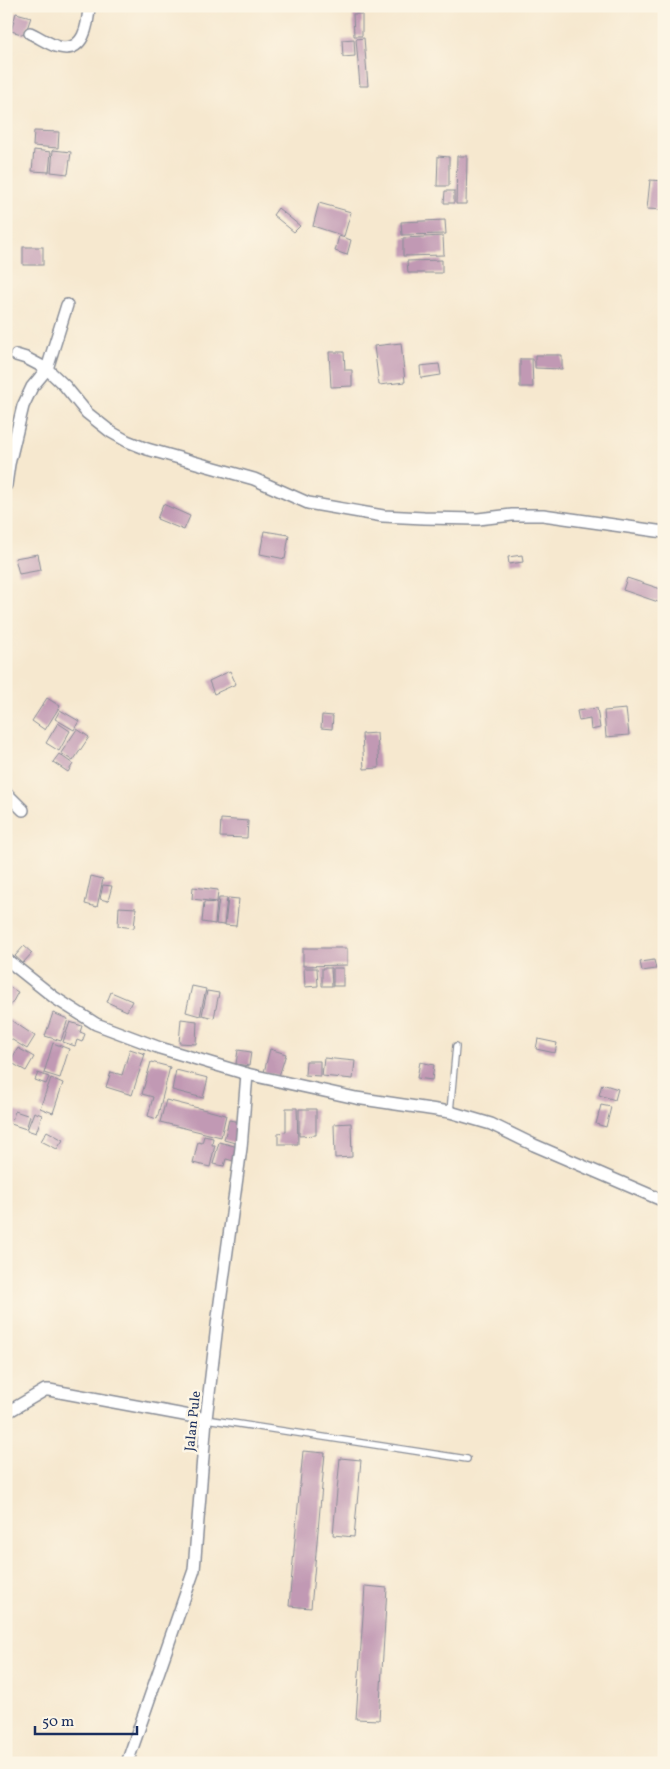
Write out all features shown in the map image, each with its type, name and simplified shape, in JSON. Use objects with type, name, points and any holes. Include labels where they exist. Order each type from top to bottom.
[{"type":"street","points":[[30,33],[59,47],[72,47],[80,42],[85,32],[89,6]]},
{"type":"street","points":[[6,485],[23,406],[32,387],[47,369],[66,305]]},
{"type":"street","points":[[16,355],[47,369],[65,386],[87,413],[127,442],[254,479],[308,503],[383,516],[416,518],[478,519],[512,515],[543,515],[664,532]]},
{"type":"street","points":[[6,793],[23,810]]},
{"type":"street","points":[[6,959],[55,998],[96,1024],[160,1048],[247,1074],[356,1098],[450,1112],[491,1124],[534,1145],[664,1201]]},
{"type":"street","name":"Jalan Pule","points":[[127,1763],[194,1570],[206,1419],[241,1148],[247,1074]]},
{"type":"street","points":[[6,1412],[45,1390],[206,1419]]},
{"type":"lane","points":[[450,1112],[456,1046]]},
{"type":"lane","points":[[206,1419],[467,1459]]},
{"type":"building","points":[[16,13],[31,17],[25,35],[11,31]]},
{"type":"building","points":[[353,14],[362,14],[362,36],[354,36]]},
{"type":"building","points":[[364,38],[368,86],[360,86],[356,39]]},
{"type":"building","points":[[354,39],[355,56],[343,57],[342,40]]},
{"type":"building","points":[[34,131],[59,132],[58,148],[33,146]]},
{"type":"building","points":[[34,150],[51,152],[49,172],[32,171]]},
{"type":"building","points":[[53,150],[71,152],[68,174],[51,172]]},
{"type":"building","points":[[438,156],[449,157],[449,186],[437,186]]},
{"type":"building","points":[[457,156],[467,156],[466,204],[456,204]]},
{"type":"building","points":[[650,180],[664,181],[664,210],[647,209]]},
{"type":"building","points":[[445,191],[454,191],[454,203],[444,203]]},
{"type":"building","points":[[319,203],[351,212],[344,236],[313,226]]},
{"type":"building","points":[[278,208],[300,226],[294,232],[273,215]]},
{"type":"building","points":[[445,220],[446,234],[402,235],[401,222]]},
{"type":"building","points":[[339,236],[351,240],[347,255],[335,251]]},
{"type":"building","points":[[443,236],[444,255],[403,256],[403,238]]},
{"type":"building","points":[[23,247],[43,247],[43,265],[23,265]]},
{"type":"building","points":[[442,260],[442,273],[408,273],[407,261]]},
{"type":"building","points":[[401,343],[405,382],[379,385],[374,346]]},
{"type":"building","points":[[329,352],[344,352],[345,370],[352,370],[352,386],[331,387]]},
{"type":"building","points":[[535,355],[562,355],[562,369],[535,368]]},
{"type":"building","points":[[520,359],[532,359],[533,387],[520,387]]},
{"type":"building","points":[[439,364],[441,375],[421,378],[420,366]]},
{"type":"building","points":[[163,504],[190,516],[184,530],[157,519]]},
{"type":"building","points":[[264,531],[289,535],[285,559],[260,554]]},
{"type":"building","points":[[38,554],[41,570],[19,574],[15,558]]},
{"type":"building","points":[[522,555],[523,562],[509,564],[508,557]]},
{"type":"building","points":[[627,578],[664,590],[664,604],[623,590]]},
{"type":"building","points":[[230,671],[236,684],[214,694],[209,681]]},
{"type":"building","points":[[47,698],[60,706],[45,730],[32,721]]},
{"type":"building","points":[[597,708],[600,728],[591,730],[590,719],[579,721],[577,711]]},
{"type":"building","points":[[626,709],[629,735],[606,737],[604,711]]},
{"type":"building","points":[[60,710],[79,721],[74,730],[55,719]]},
{"type":"building","points":[[322,715],[333,716],[332,729],[321,728]]},
{"type":"building","points":[[58,723],[70,731],[59,751],[46,743]]},
{"type":"building","points":[[77,729],[89,737],[73,761],[61,753]]},
{"type":"building","points":[[377,733],[379,768],[364,769],[362,734]]},
{"type":"building","points":[[59,754],[73,764],[68,772],[53,762]]},
{"type":"building","points":[[221,819],[248,821],[247,838],[220,837]]},
{"type":"building","points":[[91,876],[103,879],[97,907],[85,904]]},
{"type":"building","points":[[103,885],[112,886],[108,901],[100,899]]},
{"type":"building","points":[[193,887],[218,890],[217,902],[192,899]]},
{"type":"building","points":[[219,898],[227,898],[224,925],[216,924]]},
{"type":"building","points":[[228,898],[239,899],[236,926],[225,925]]},
{"type":"building","points":[[204,902],[217,903],[215,924],[202,922]]},
{"type":"building","points":[[119,907],[136,908],[134,928],[118,926]]},
{"type":"building","points":[[24,946],[32,953],[23,963],[15,956]]},
{"type":"building","points":[[303,948],[347,948],[347,965],[303,966]]},
{"type":"building","points":[[654,960],[656,969],[642,971],[640,962]]},
{"type":"building","points":[[304,968],[317,968],[318,986],[305,987]]},
{"type":"building","points":[[322,968],[331,968],[332,986],[322,986]]},
{"type":"building","points":[[333,968],[343,968],[343,986],[333,986]]},
{"type":"building","points":[[6,985],[18,992],[10,1007],[6,1005]]},
{"type":"building","points":[[192,986],[206,989],[200,1016],[186,1012]]},
{"type":"building","points":[[207,991],[219,993],[214,1018],[202,1015]]},
{"type":"building","points":[[111,992],[132,1001],[127,1011],[107,1002]]},
{"type":"building","points":[[53,1013],[68,1019],[61,1041],[45,1036]]},
{"type":"building","points":[[9,1019],[35,1036],[27,1049],[6,1036],[6,1024]]},
{"type":"building","points":[[181,1019],[197,1021],[196,1044],[179,1043]]},
{"type":"building","points":[[70,1022],[82,1026],[80,1032],[85,1034],[82,1042],[77,1040],[75,1046],[63,1042]]},
{"type":"building","points":[[538,1039],[557,1043],[555,1053],[536,1049]]},
{"type":"building","points":[[53,1043],[69,1049],[60,1078],[44,1073]]},
{"type":"building","points":[[18,1048],[34,1057],[26,1071],[10,1062]]},
{"type":"building","points":[[130,1049],[145,1054],[132,1095],[106,1087],[111,1072],[122,1075]]},
{"type":"building","points":[[270,1049],[286,1054],[279,1076],[264,1072]]},
{"type":"building","points":[[238,1050],[251,1052],[249,1066],[236,1064]]},
{"type":"building","points":[[324,1058],[355,1061],[353,1079],[322,1076]]},
{"type":"building","points":[[306,1061],[320,1061],[320,1076],[305,1075]]},
{"type":"building","points":[[151,1062],[170,1067],[157,1119],[148,1116],[153,1097],[142,1094]]},
{"type":"building","points":[[420,1062],[434,1065],[432,1080],[417,1078]]},
{"type":"building","points":[[176,1070],[208,1078],[203,1098],[172,1090]]},
{"type":"building","points":[[38,1073],[49,1077],[46,1084],[35,1080]]},
{"type":"building","points":[[51,1078],[63,1083],[53,1113],[40,1108]]},
{"type":"building","points":[[602,1084],[618,1089],[615,1100],[599,1095]]},
{"type":"building","points":[[166,1100],[226,1115],[221,1137],[160,1122]]},
{"type":"building","points":[[601,1105],[611,1107],[606,1127],[596,1124]]},
{"type":"building","points":[[286,1108],[297,1108],[298,1144],[278,1144],[278,1133],[286,1132]]},
{"type":"building","points":[[299,1109],[316,1109],[316,1135],[299,1136]]},
{"type":"building","points":[[15,1111],[30,1116],[26,1129],[11,1124]]},
{"type":"building","points":[[34,1112],[42,1115],[36,1133],[27,1130]]},
{"type":"building","points":[[229,1120],[240,1122],[235,1143],[224,1140]]},
{"type":"building","points":[[351,1123],[352,1157],[335,1158],[334,1124]]},
{"type":"building","points":[[47,1131],[63,1140],[57,1149],[41,1141]]},
{"type":"building","points":[[204,1136],[213,1138],[212,1145],[215,1145],[210,1167],[193,1163],[198,1142],[202,1143]]},
{"type":"building","points":[[219,1142],[238,1147],[234,1161],[226,1159],[224,1166],[213,1164]]},
{"type":"building","points":[[303,1451],[325,1453],[311,1608],[289,1606]]},
{"type":"building","points":[[340,1458],[361,1460],[354,1537],[333,1535]]},
{"type":"building","points":[[365,1586],[387,1588],[379,1720],[356,1719]]}]
